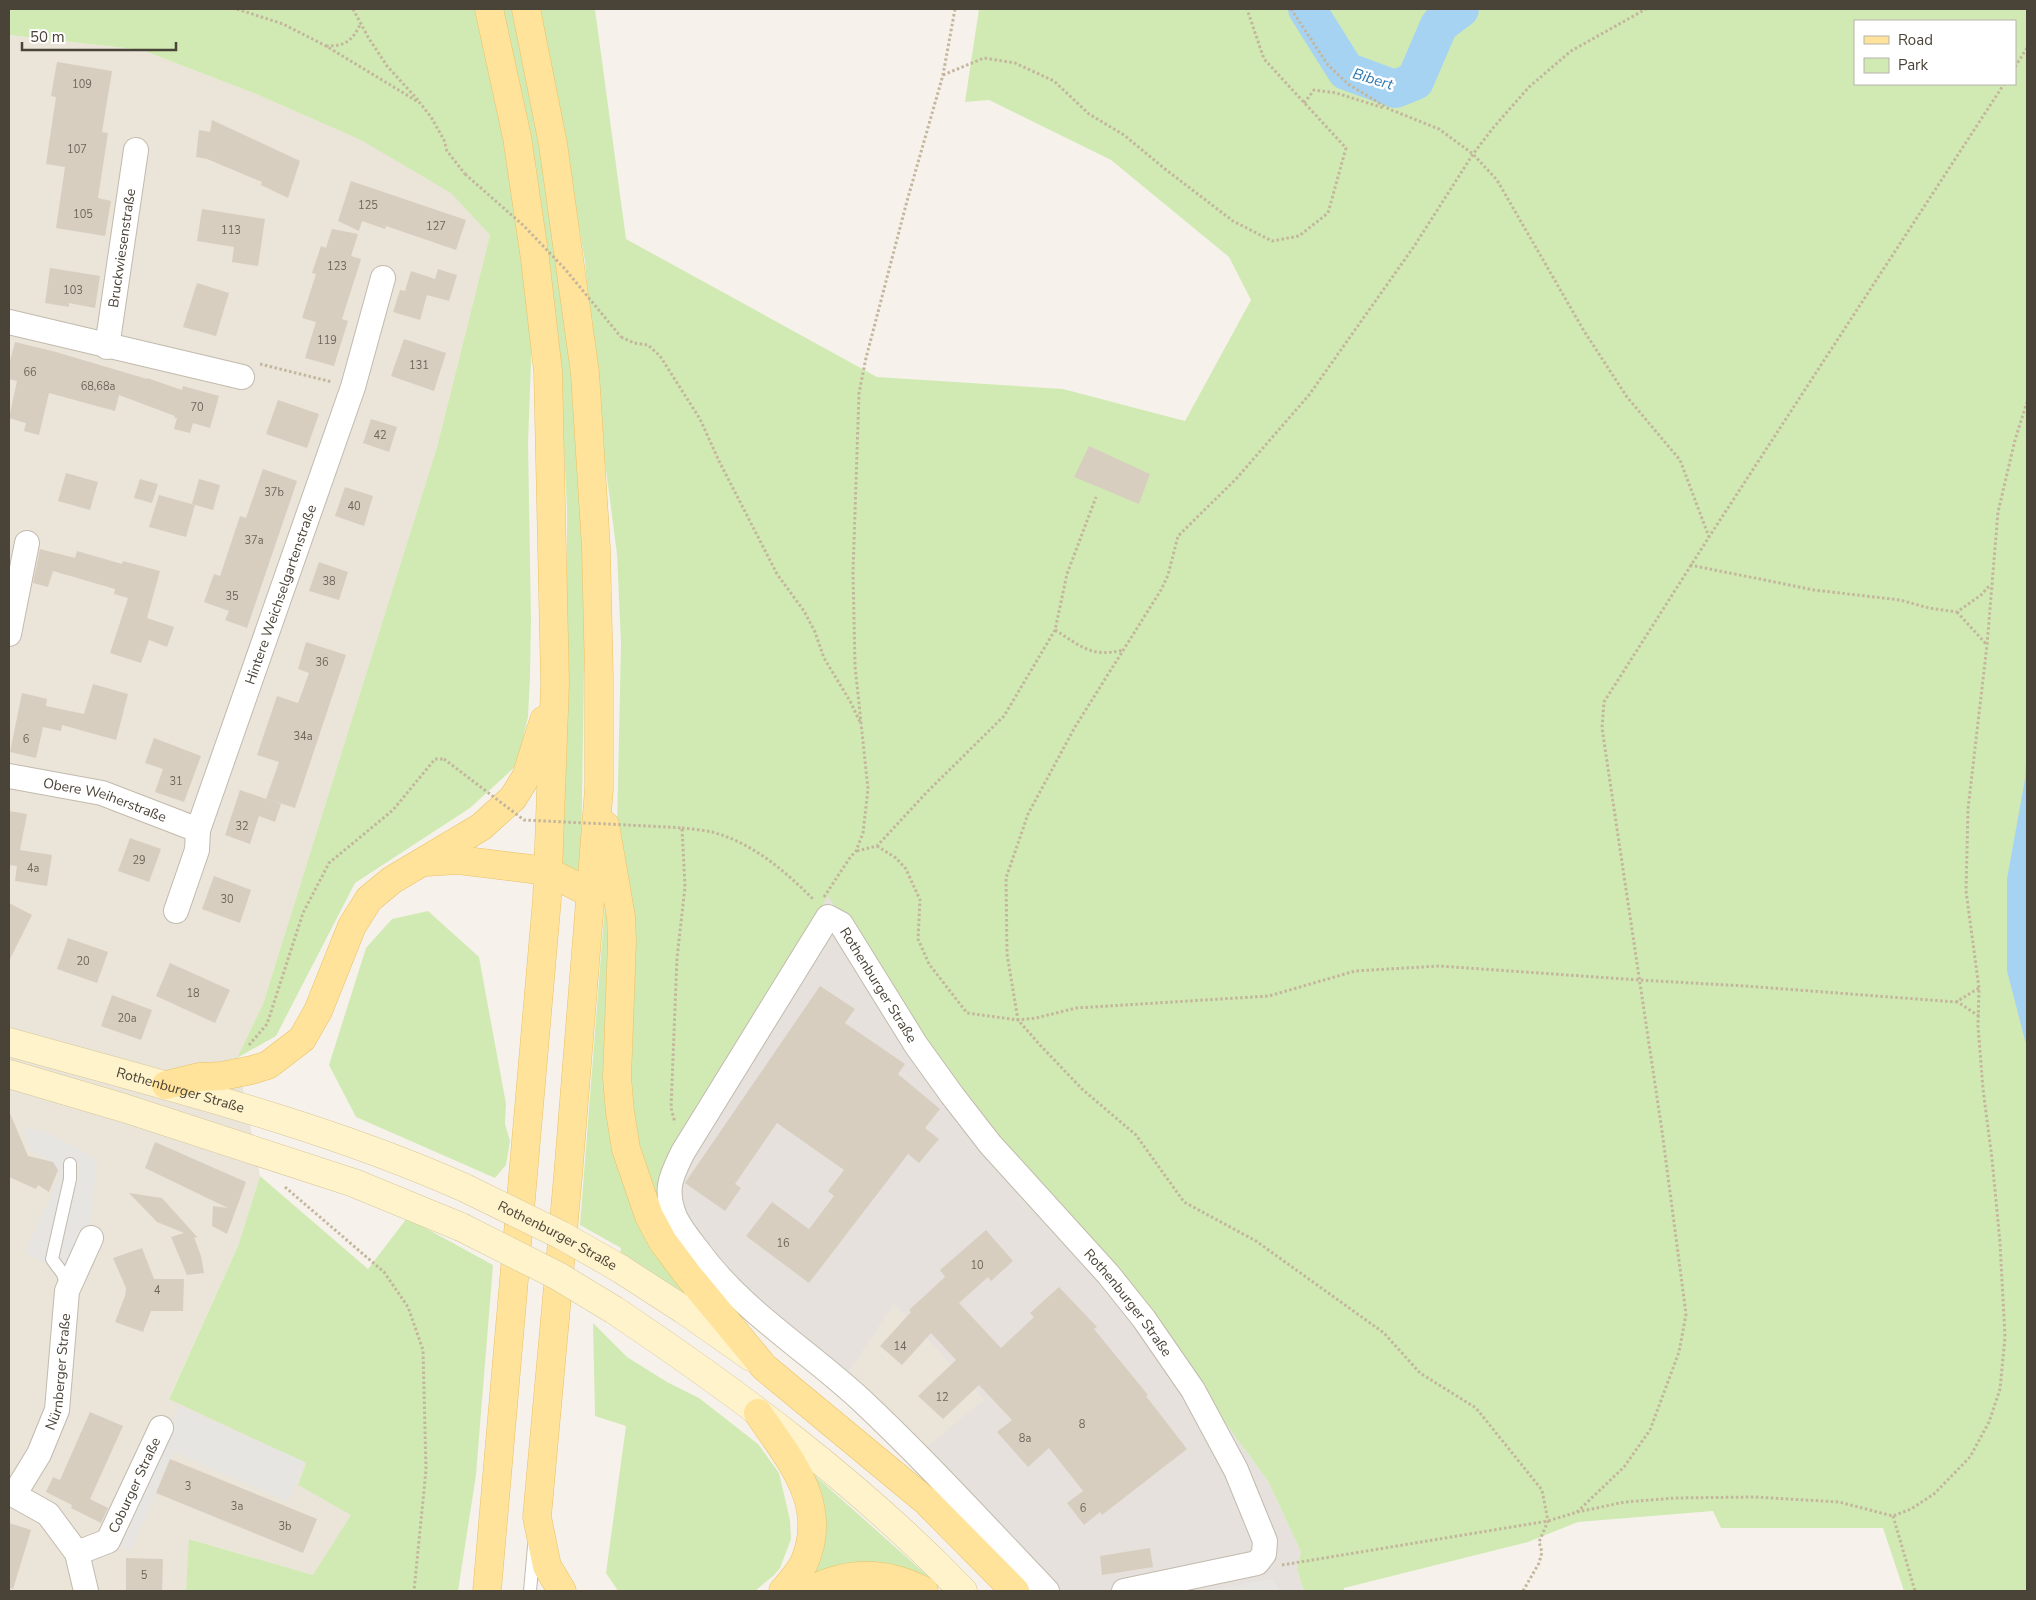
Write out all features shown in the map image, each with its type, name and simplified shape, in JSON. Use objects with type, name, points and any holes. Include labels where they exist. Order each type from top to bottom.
[{"type":"main road","points":[[487,1591],[546,908],[555,683],[548,371],[535,259],[517,137],[489,9]]},
{"type":"main road","points":[[526,9],[553,144],[585,373],[596,547],[599,789],[568,1176],[537,1517],[547,1566],[562,1591]]},
{"type":"main road","points":[[166,1085],[199,1077],[222,1076],[268,1065],[302,1039],[318,1011],[343,946],[359,913],[382,887],[481,827],[513,798],[526,777],[555,683]]},
{"type":"main road","points":[[599,789],[621,917],[622,942],[617,1078],[626,1149],[648,1216],[663,1242],[764,1366]]},
{"type":"main road","points":[[425,862],[458,860],[547,872],[590,893]]},
{"type":"main road","name":"Rothenburger Straße","points":[[9,1042],[166,1085],[349,1142],[412,1164],[561,1235],[619,1268],[684,1310],[764,1366],[926,1501],[1015,1591]]},
{"type":"main road","points":[[9,1074],[124,1108],[354,1183],[461,1227],[558,1276],[674,1350],[758,1413],[840,1477],[935,1562],[963,1591]]},
{"type":"main road","points":[[758,1413],[796,1468],[806,1488],[811,1507],[812,1526],[804,1564],[783,1591]]},
{"type":"main road","points":[[809,1591],[835,1580],[856,1575],[876,1575],[896,1579],[924,1591]]},
{"type":"street","name":"Bruckwiesenstraße","points":[[107,347],[136,150]]},
{"type":"street","name":"Hintere Weichselgartenstraße","points":[[176,911],[197,850],[198,830],[353,387],[383,278]]},
{"type":"street","points":[[9,322],[107,347],[242,377]]},
{"type":"street","points":[[9,634],[27,543]]},
{"type":"street","name":"Obere Weiherstraße","points":[[9,776],[102,793],[198,830]]},
{"type":"street","name":"Rothenburger Straße","points":[[1047,1591],[910,1446],[844,1384],[760,1317],[728,1286],[704,1260],[684,1233],[671,1205],[669,1192],[671,1176],[683,1152],[823,907],[841,924],[916,1045],[990,1144],[1024,1183],[1068,1228],[1144,1319],[1193,1390],[1236,1470],[1265,1541],[1264,1554],[1257,1563],[1124,1591]]},
{"type":"street","name":"Nürnberger Straße","points":[[12,1494],[39,1454],[56,1410],[67,1290],[91,1238]]},
{"type":"street","name":"Coburger Straße","points":[[78,1553],[108,1541],[161,1428]]},
{"type":"street","points":[[12,1494],[48,1514],[78,1553],[86,1591]]},
{"type":"lane","points":[[67,1290],[63,1274],[52,1259],[70,1179],[70,1164]]},
{"type":"lane","points":[[530,1591],[537,1517]]},
{"type":"path","points":[[237,9],[283,24],[326,46],[420,102]]},
{"type":"path","points":[[353,9],[387,66],[431,117],[444,140],[447,151],[465,174],[524,226],[565,269],[621,337],[634,343],[648,345],[660,356],[700,419],[719,461],[777,574],[804,610],[815,632],[824,658],[862,725]]},
{"type":"path","points":[[248,1046],[267,1024],[303,913],[329,863],[393,810],[435,759],[444,759],[524,820],[668,827],[712,832],[751,848],[786,874],[823,907],[849,859],[856,851],[864,832],[868,789],[855,666],[853,572],[860,393],[866,358],[942,75],[955,9]]},
{"type":"path","points":[[942,75],[984,58],[1015,62],[1054,81],[1089,114],[1124,135],[1234,222],[1272,241],[1299,236],[1328,213],[1346,148],[1264,59],[1247,9]]},
{"type":"path","points":[[1291,9],[1328,65],[1348,84],[1389,109]]},
{"type":"path","points":[[1523,1591],[1539,1563],[1542,1552],[1539,1542],[1548,1521],[1542,1490],[1476,1408],[1420,1373],[1384,1333],[1256,1240],[1184,1202],[1136,1135],[1082,1089],[1018,1020],[1007,954],[1006,878],[1028,814],[1075,727],[1161,590],[1168,576],[1178,536],[1183,529],[1236,479],[1309,395],[1415,245],[1473,154],[1529,87],[1571,51],[1646,9]]},
{"type":"path","points":[[326,46],[341,46],[351,39],[361,23]]},
{"type":"path","points":[[2016,65],[2027,48]]},
{"type":"path","points":[[1577,1512],[1624,1467],[1650,1430],[1679,1352],[1686,1314],[1662,1131],[1602,718],[1604,702],[1690,565],[2003,85]]},
{"type":"path","points":[[1304,103],[1314,90],[1336,93],[1389,109],[1439,129],[1473,154],[1497,180],[1584,331],[1627,397],[1680,460],[1709,537]]},
{"type":"path","points":[[242,377],[250,362],[353,387]]},
{"type":"path","points":[[1281,1566],[1548,1521],[1577,1512],[1642,1500],[1755,1497],[1839,1502],[1893,1516],[1911,1509],[1934,1494],[1970,1457],[1989,1422],[2000,1390],[2005,1337],[2000,1242],[1983,1090],[1978,988],[1966,891],[1968,809],[1987,645],[1998,512],[2015,440],[2027,402]]},
{"type":"path","points":[[856,851],[878,846],[926,793],[1004,716],[1055,630],[1067,574],[1096,497]]},
{"type":"path","points":[[1690,565],[1814,590],[1900,600],[1929,608],[1957,612],[1987,645]]},
{"type":"path","points":[[1957,612],[1981,595],[1991,584]]},
{"type":"path","points":[[1055,630],[1096,654],[1123,650]]},
{"type":"path","points":[[682,828],[686,887],[677,958],[671,1108],[683,1152]]},
{"type":"path","points":[[878,846],[896,858],[906,869],[920,900],[918,938],[929,964],[967,1013],[1018,1020],[1036,1018],[1076,1008],[1269,996],[1356,970],[1439,966],[1956,1001],[1978,1016]]},
{"type":"path","points":[[1956,1001],[1978,988]]},
{"type":"path","points":[[283,1185],[384,1272],[408,1307],[423,1350],[426,1470],[414,1591]]},
{"type":"path","points":[[1893,1516],[1915,1591]]},
{"type":"shaded area","points":[[9,35],[142,50],[256,94],[362,140],[452,193],[490,235],[437,447],[263,1004],[237,1058],[260,1176],[238,1246],[169,1398],[306,1463],[298,1485],[352,1515],[313,1575],[190,1539],[186,1591],[9,1591]]},
{"type":"shaded area","points":[[828,895],[905,1013],[1192,1378],[1268,1481],[1301,1552],[1297,1570],[1304,1591],[1053,1591],[925,1448],[984,1400],[894,1304],[846,1376],[733,1280],[700,1239],[661,1173]]},
{"type":"shaded area","points":[[24,1128],[45,1131],[97,1160],[90,1227],[63,1274],[25,1252],[61,1174],[52,1162],[30,1149]]},
{"type":"shaded area","points":[[894,1304],[985,1401],[925,1448],[846,1376]]},
{"type":"shaded area","points":[[178,1406],[305,1462],[288,1502],[174,1452],[130,1551],[117,1545]]},
{"type":"shaded area","points":[[1272,1579],[1280,1591],[1206,1591]]},
{"type":"green space","points":[[9,9],[476,9],[507,154],[532,336],[528,443],[531,618],[528,717],[517,765],[470,808],[355,883],[276,1036],[237,1058],[263,1004],[437,447],[490,235],[451,193],[361,140],[256,94],[142,50],[9,35]]},
{"type":"green space","points":[[501,9],[515,9],[561,267],[579,452],[585,608],[581,863],[576,874],[561,866],[567,677],[567,509],[555,337]]},
{"type":"green space","points":[[538,9],[595,9],[626,239],[877,377],[1063,389],[1185,421],[1251,300],[1229,257],[1111,160],[989,100],[965,102],[979,9],[2027,9],[2027,1591],[1904,1591],[1883,1528],[1721,1528],[1713,1511],[1578,1522],[1528,1542],[1344,1588],[1344,1591],[1304,1591],[1297,1570],[1301,1552],[1268,1481],[1192,1378],[1009,1148],[905,1013],[828,896],[661,1173],[661,1193],[649,1194],[633,1142],[617,829],[621,643],[617,554],[603,447],[585,262],[563,131]]},
{"type":"green space","points":[[605,903],[607,904],[611,951],[609,1075],[699,1306],[620,1253],[621,1248],[580,1225]]},
{"type":"green space","points":[[428,911],[479,957],[506,1104],[505,1124],[510,1141],[506,1165],[495,1178],[356,1117],[329,1065],[366,948],[392,919]]},
{"type":"green space","points":[[260,1176],[368,1269],[407,1218],[493,1265],[476,1475],[458,1591],[186,1591],[189,1539],[313,1575],[351,1515],[298,1485],[306,1463],[169,1399],[238,1246]]},
{"type":"green space","points":[[593,1323],[627,1357],[667,1382],[699,1398],[758,1444],[779,1473],[790,1520],[791,1539],[780,1568],[755,1591],[618,1591],[606,1573],[626,1426],[595,1416]]},
{"type":"green space","points":[[813,1474],[930,1578],[929,1582],[807,1577]]},
{"type":"water","points":[[2027,740],[2027,1048],[2007,971],[2007,879],[2025,779]]},
{"type":"building","points":[[57,62],[112,71],[102,132],[108,133],[98,198],[111,201],[105,236],[56,228],[65,167],[46,164],[56,97],[51,96]]},
{"type":"building","points":[[212,120],[300,161],[288,198],[261,185],[262,182],[207,159],[196,157],[199,130],[210,132]]},
{"type":"building","points":[[351,181],[466,220],[456,250],[386,226],[385,229],[362,221],[359,231],[338,221]]},
{"type":"building","points":[[202,209],[265,219],[258,266],[232,262],[234,247],[197,241]]},
{"type":"building","points":[[332,229],[358,234],[351,256],[361,259],[342,319],[348,321],[334,366],[305,358],[316,322],[302,318],[316,274],[312,273],[321,246],[326,248]]},
{"type":"building","points":[[50,268],[100,276],[95,308],[69,303],[69,307],[45,303]]},
{"type":"building","points":[[438,269],[457,275],[449,301],[427,295],[420,320],[393,312],[400,290],[405,291],[411,271],[435,279]]},
{"type":"building","points":[[197,283],[229,293],[216,336],[183,327]]},
{"type":"building","points":[[404,339],[446,353],[434,391],[391,376]]},
{"type":"building","points":[[15,342],[147,378],[182,390],[183,386],[219,396],[210,428],[193,423],[190,433],[174,429],[177,418],[174,418],[175,416],[119,395],[115,411],[49,393],[39,435],[24,431],[26,423],[9,418],[17,381],[9,379],[9,365]]},
{"type":"building","points":[[278,400],[319,414],[307,448],[266,434]]},
{"type":"building","points":[[371,419],[397,427],[389,452],[363,443]]},
{"type":"building","points":[[1089,446],[1150,474],[1139,504],[1074,477]]},
{"type":"building","points":[[263,469],[297,481],[247,628],[225,620],[229,611],[204,602],[214,574],[220,576],[240,516],[246,518]]},
{"type":"building","points":[[66,473],[98,482],[90,510],[58,501]]},
{"type":"building","points":[[140,479],[158,484],[152,503],[134,498]]},
{"type":"building","points":[[199,479],[220,485],[213,510],[192,504]]},
{"type":"building","points":[[345,487],[373,496],[364,526],[335,516]]},
{"type":"building","points":[[159,495],[195,505],[186,537],[149,527]]},
{"type":"building","points":[[40,549],[75,558],[77,551],[122,564],[123,561],[160,571],[147,618],[174,627],[167,647],[149,640],[141,663],[110,653],[128,598],[114,594],[115,589],[53,571],[48,587],[33,583]]},
{"type":"building","points":[[319,562],[348,572],[339,600],[309,591]]},
{"type":"building","points":[[306,642],[346,655],[295,808],[267,799],[281,804],[275,822],[259,816],[250,844],[225,835],[240,790],[266,799],[279,762],[257,755],[277,696],[298,703],[309,673],[298,669]]},
{"type":"building","points":[[93,684],[128,694],[116,740],[62,725],[61,731],[43,727],[36,758],[10,752],[22,693],[47,699],[46,706],[84,714]]},
{"type":"building","points":[[154,738],[201,756],[184,802],[155,792],[163,769],[145,763]]},
{"type":"building","points":[[9,811],[27,814],[20,850],[52,855],[47,886],[15,881],[17,866],[9,865]]},
{"type":"building","points":[[130,838],[161,849],[149,882],[118,871]]},
{"type":"building","points":[[214,876],[251,890],[240,923],[202,909]]},
{"type":"building","points":[[9,903],[32,915],[9,961]]},
{"type":"building","points":[[68,938],[108,952],[97,983],[57,969]]},
{"type":"building","points":[[170,963],[230,990],[215,1023],[156,996]]},
{"type":"building","points":[[820,986],[855,1009],[845,1023],[905,1064],[898,1074],[940,1109],[925,1128],[939,1139],[919,1163],[908,1154],[809,1283],[746,1236],[772,1202],[809,1229],[834,1196],[828,1191],[844,1170],[777,1123],[735,1184],[741,1188],[725,1211],[685,1183]]},
{"type":"building","points":[[112,995],[152,1010],[141,1040],[101,1026]]},
{"type":"building","points":[[9,1111],[28,1156],[53,1162],[58,1170],[49,1192],[38,1185],[36,1189],[9,1177]]},
{"type":"building","points":[[155,1142],[246,1182],[227,1234],[212,1226],[213,1206],[228,1208],[145,1168]]},
{"type":"building","points":[[129,1193],[162,1198],[198,1238],[194,1237],[201,1256],[204,1273],[187,1275],[171,1237],[184,1233],[157,1222]]},
{"type":"building","points":[[986,1230],[1013,1261],[991,1281],[988,1277],[959,1303],[1001,1348],[1034,1317],[1030,1313],[1059,1287],[1097,1327],[1094,1329],[1148,1395],[1146,1396],[1187,1449],[1102,1515],[1100,1512],[1084,1525],[1067,1503],[1083,1491],[1049,1448],[1028,1467],[997,1432],[1012,1420],[979,1385],[943,1419],[918,1396],[956,1360],[931,1333],[902,1365],[880,1346],[911,1312],[909,1310],[945,1277],[940,1270]]},
{"type":"building","points":[[142,1248],[154,1279],[184,1279],[183,1311],[151,1311],[143,1332],[115,1322],[125,1296],[126,1288],[113,1258]]},
{"type":"building","points":[[90,1412],[123,1426],[90,1499],[108,1508],[101,1523],[71,1508],[72,1505],[46,1492],[53,1477],[60,1480]]},
{"type":"building","points":[[170,1459],[317,1519],[303,1553],[156,1493]]},
{"type":"building","points":[[9,1523],[31,1530],[13,1589],[9,1588]]},
{"type":"building","points":[[1150,1548],[1153,1567],[1102,1575],[1100,1556]]},
{"type":"building","points":[[126,1558],[163,1559],[162,1591],[126,1591]]},
{"type":"waterway","name":"Bibert","points":[[1307,9],[1346,71],[1395,89],[1415,81],[1439,25],[1460,9]]}]
